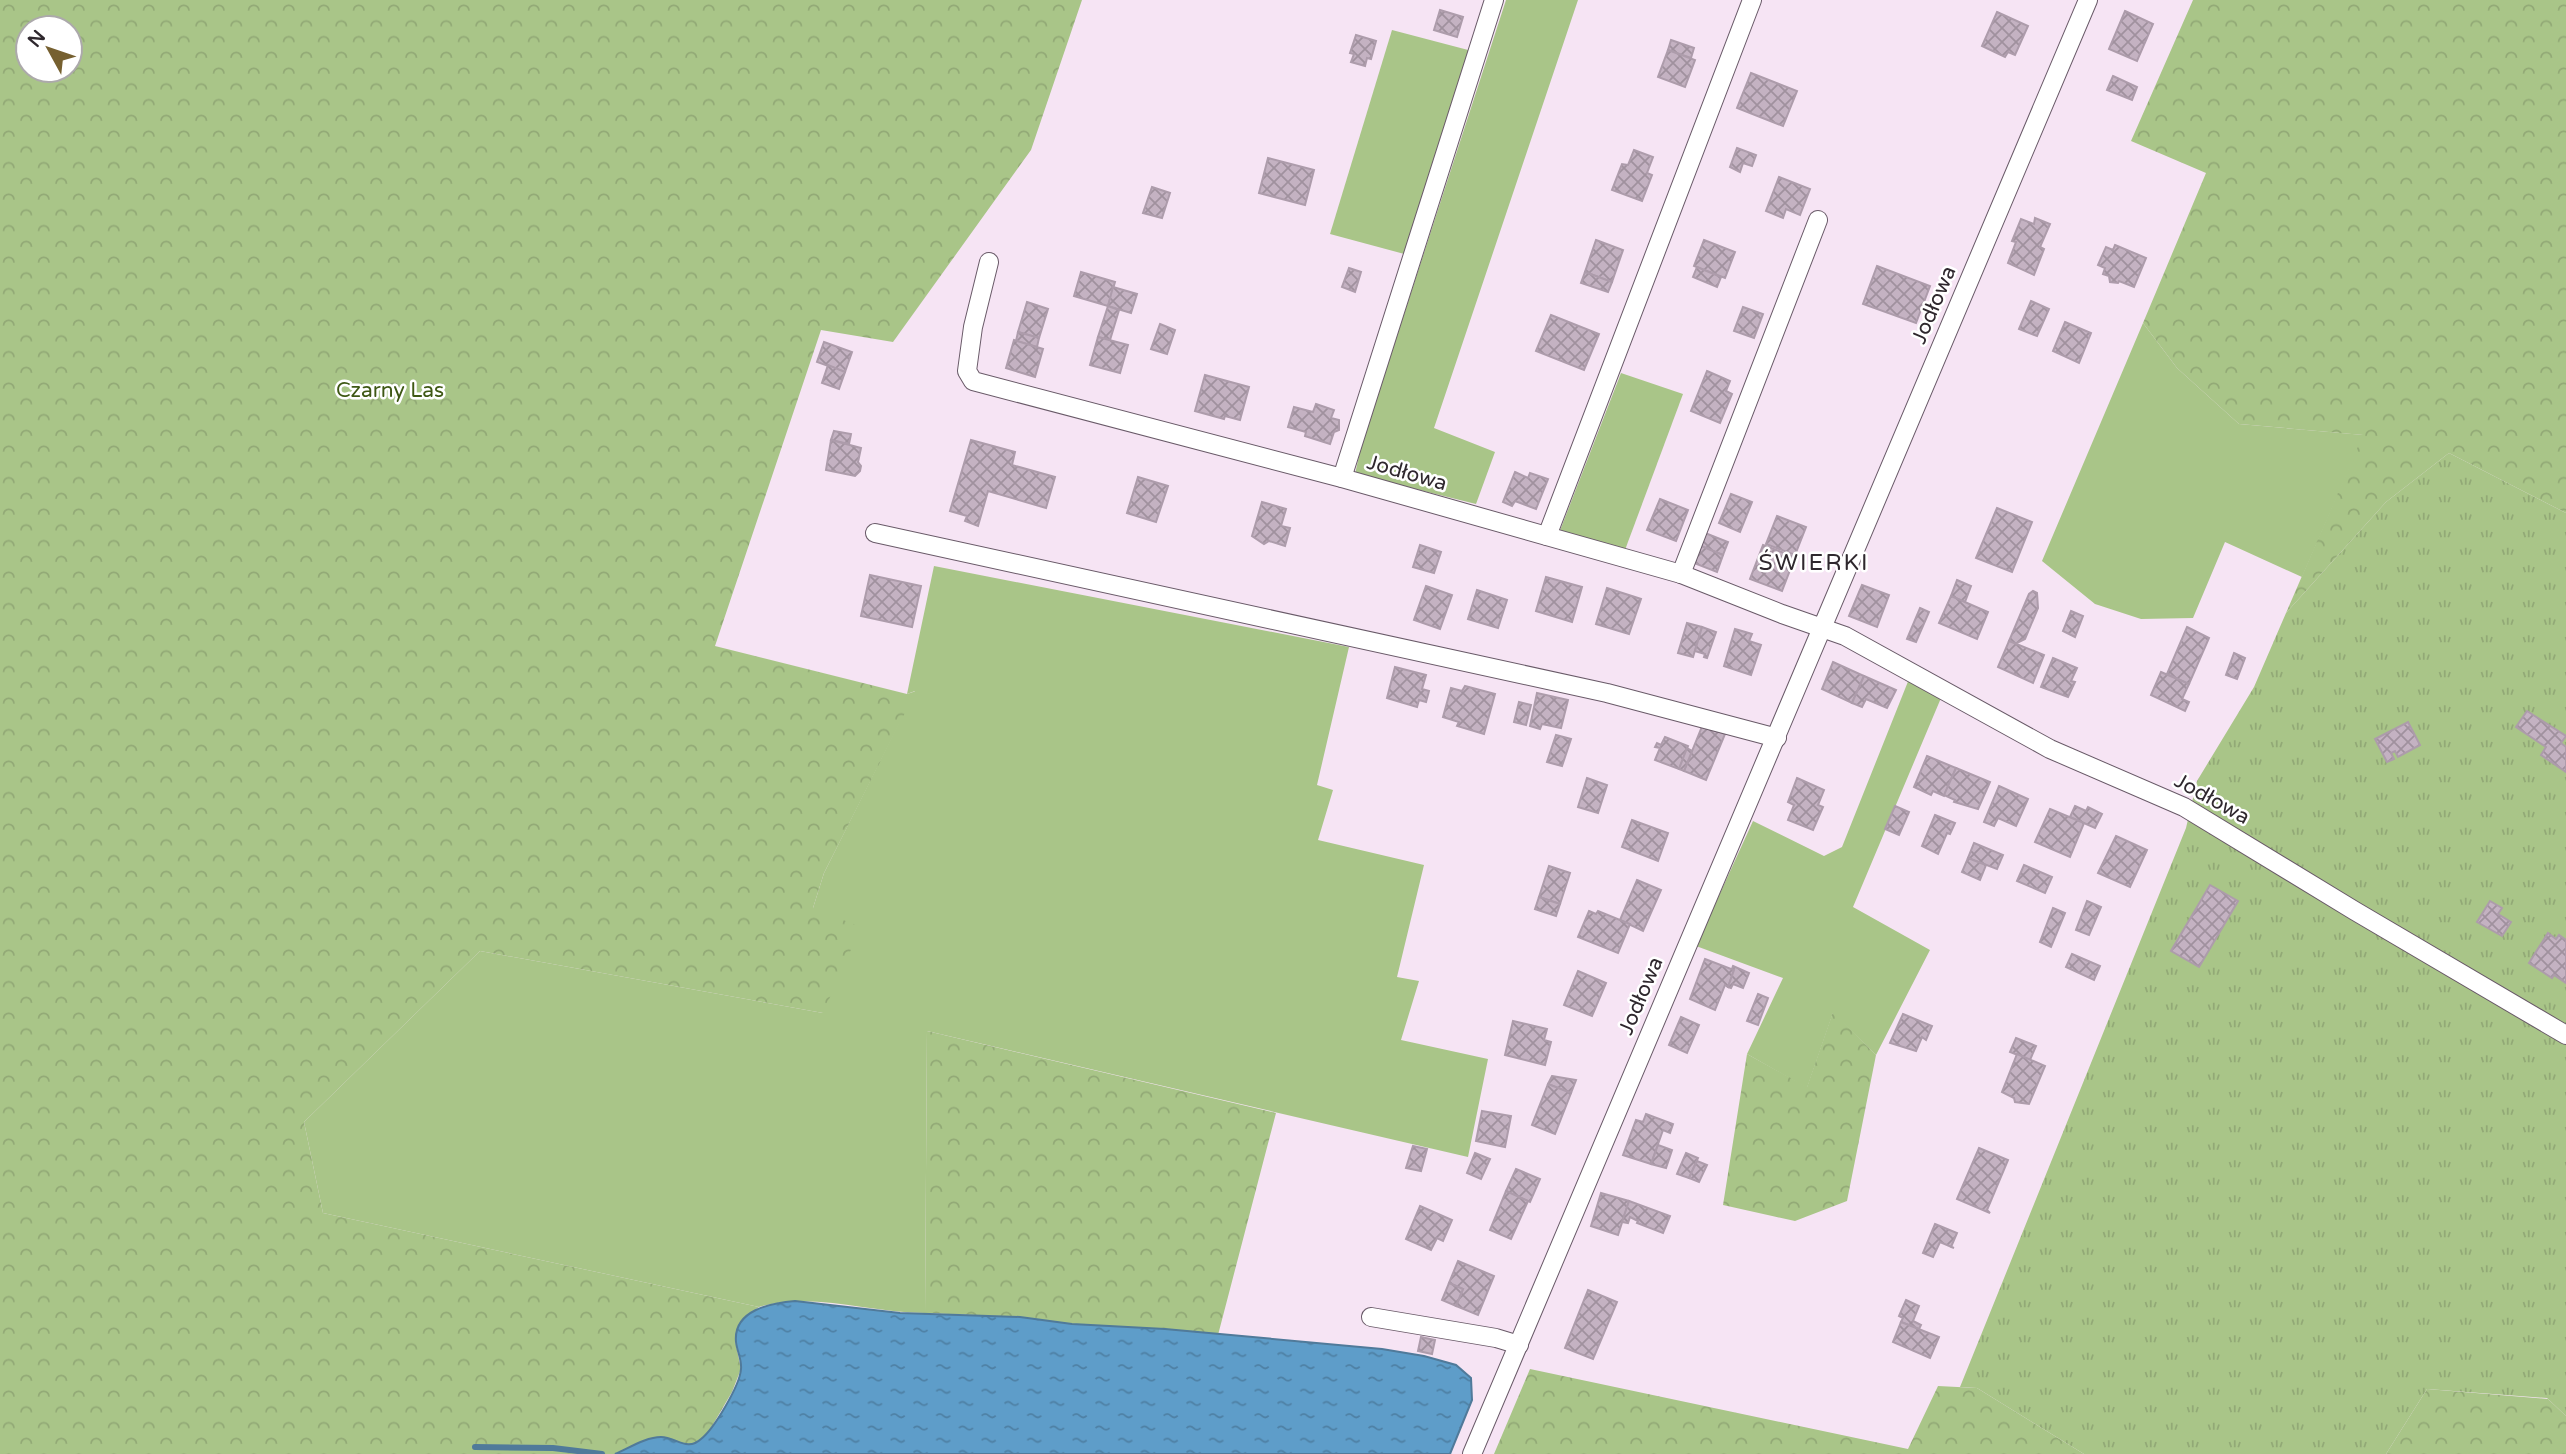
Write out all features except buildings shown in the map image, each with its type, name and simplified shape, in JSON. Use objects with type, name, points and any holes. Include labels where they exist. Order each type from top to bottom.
[{"type":"street","points":[[1342,478],[1493,0]]},
{"type":"street","points":[[1547,536],[1752,0]]},
{"type":"street","name":"Jodłowa","points":[[1472,1454],[2088,0]]},
{"type":"street","points":[[1681,574],[1818,220]]},
{"type":"street","name":"Jodłowa","points":[[989,262],[967,371],[973,381],[1342,478],[1681,574],[1845,636],[2050,749],[2184,807],[2354,911],[2566,1035]]},
{"type":"street","points":[[875,533],[1607,693],[1777,738]]},
{"type":"street","points":[[1371,1317],[1496,1338],[1519,1345]]},
{"type":"green space","name":"Czarny Las","points":[[0,0],[1082,0],[1031,150],[893,342],[821,330],[715,646],[907,694],[916,691],[824,873],[813,908],[861,927],[823,1013],[480,951],[304,1122],[323,1213],[759,1307],[747,1316],[735,1340],[741,1369],[732,1392],[708,1433],[698,1442],[688,1445],[647,1440],[615,1454],[0,1454]]},
{"type":"green space","points":[[1506,0],[1578,0],[1434,428],[1495,452],[1476,504],[1355,474],[1361,447]]},
{"type":"green space","points":[[2193,0],[2566,0],[2566,513],[2449,453],[2386,502],[2286,613],[2363,435],[2239,424],[2177,368],[2143,323],[2206,173],[2131,141]]},
{"type":"green space","points":[[1392,30],[1472,51],[1408,255],[1330,234]]},
{"type":"green space","points":[[2143,323],[2177,368],[2239,424],[2364,435],[2302,577],[2225,542],[2193,618],[2141,619],[2095,604],[2042,561]]},
{"type":"green space","points":[[1621,373],[1683,394],[1625,550],[1559,533]]},
{"type":"green space","points":[[2449,453],[2566,513],[2566,1416],[2547,1398],[2427,1389],[2386,1454],[2084,1454],[1977,1388],[1960,1387],[2186,828],[2197,781],[2254,687],[2286,613],[2386,502]]},
{"type":"green space","points":[[934,566],[1349,647],[1317,785],[1333,790],[1318,840],[1424,865],[1397,977],[1419,981],[1401,1040],[1488,1059],[1468,1157],[927,1031],[925,1313],[799,1301],[759,1307],[323,1213],[304,1122],[480,951],[823,1013],[813,908],[824,873],[915,691],[907,694]]},
{"type":"green space","points":[[1909,679],[1941,698],[1853,907],[1930,950],[1876,1055],[1833,1013],[1807,1088],[1747,1054],[1783,978],[1696,946],[1753,821],[1824,856],[1842,847]]},
{"type":"green space","points":[[1833,1012],[1876,1055],[1847,1201],[1795,1221],[1723,1205],[1747,1054],[1807,1087]]},
{"type":"green space","points":[[927,1031],[1276,1113],[1218,1335],[1072,1324],[1020,1317],[925,1313]]},
{"type":"green space","points":[[1530,1369],[1908,1449],[1938,1386],[1977,1388],[2084,1454],[1494,1454]]},
{"type":"green space","points":[[2427,1389],[2548,1399],[2566,1416],[2566,1454],[2386,1454]]},
{"type":"water","points":[[795,1301],[900,1313],[1020,1317],[1072,1324],[1165,1329],[1382,1349],[1456,1365],[1471,1378],[1472,1400],[1450,1454],[615,1454],[655,1437],[686,1444],[696,1443],[701,1439],[719,1417],[740,1376],[741,1362],[736,1342],[741,1322],[747,1315],[765,1306]]},
{"type":"waterway","points":[[475,1447],[553,1448],[602,1454]]},
{"type":"district","name":"ŚWIERKI","points":[[1814,563]]}]
